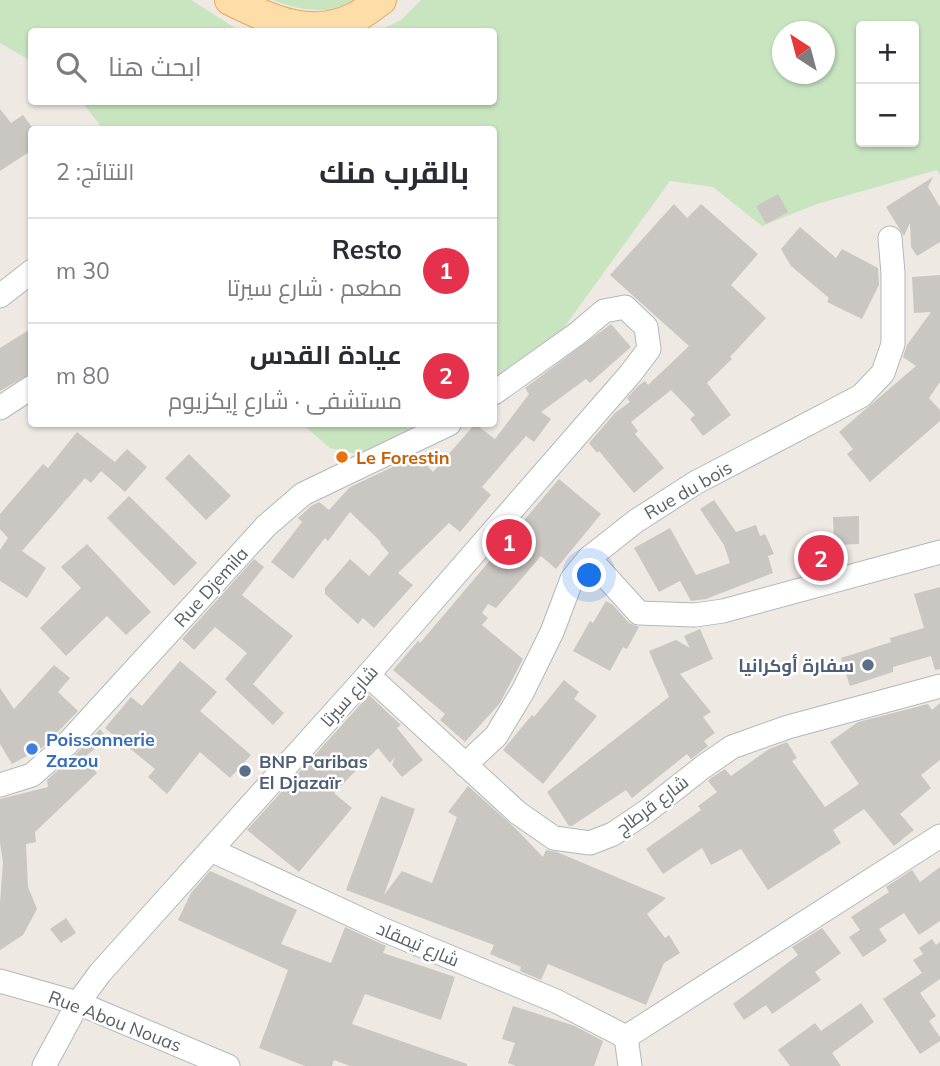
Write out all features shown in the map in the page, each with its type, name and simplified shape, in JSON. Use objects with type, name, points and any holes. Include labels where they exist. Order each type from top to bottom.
[{"type":"main road","points":[[230,0],[275,22],[311,28]]},
{"type":"main road","points":[[321,28],[353,19],[381,0]]},
{"type":"street","name":"Rue du bois","points":[[465,765],[496,736],[523,691],[552,632],[572,579],[589,558],[636,521],[695,484],[861,396],[883,373],[893,344],[894,274],[890,238]]},
{"type":"street","points":[[0,296],[28,274]]},
{"type":"street","name":"شارع سيرتا","points":[[44,1066],[78,1003],[100,973],[368,675],[631,373],[649,349],[646,327],[625,307],[604,311],[497,391]]},
{"type":"street","points":[[0,408],[28,390]]},
{"type":"street","name":"Rue Djemila","points":[[0,785],[32,775],[66,744],[266,526],[303,494],[443,427]]},
{"type":"street","points":[[589,558],[639,613],[695,615],[723,611],[940,552]]},
{"type":"street","name":"شارع قرطاج","points":[[368,675],[518,813],[554,838],[590,844],[613,834],[732,747],[788,727],[940,686]]},
{"type":"street","points":[[630,1066],[626,1037],[940,836]]},
{"type":"street","name":"شارع تيمقاد","points":[[211,850],[384,930],[556,1001],[626,1037]]},
{"type":"street","name":"Rue Abou Nouas","points":[[0,981],[78,1003],[228,1066]]},
{"type":"green space","points":[[0,0],[191,0],[235,28],[28,28],[28,59],[0,43]]},
{"type":"green space","points":[[273,0],[367,0],[345,8],[320,10]]},
{"type":"green space","points":[[421,0],[940,0],[940,175],[937,170],[817,204],[762,226],[713,187],[670,181],[555,340],[497,377],[497,126],[101,126],[84,105],[497,105],[497,28],[384,28],[401,20]]},
{"type":"green space","points":[[306,427],[413,427],[361,455],[330,448]]},
{"type":"building","points":[[0,109],[11,123],[23,115],[31,126],[28,126],[28,153],[0,171]]},
{"type":"building","points":[[933,177],[928,187],[940,207],[940,242],[917,256],[911,247],[910,223],[904,236],[886,207]]},
{"type":"building","points":[[778,194],[788,212],[766,224],[756,206]]},
{"type":"building","points":[[674,204],[687,218],[701,204],[758,254],[731,285],[766,318],[730,357],[732,359],[707,383],[731,415],[703,436],[690,419],[695,415],[671,390],[631,422],[638,431],[635,434],[664,468],[634,493],[589,443],[615,413],[630,402],[627,398],[638,386],[645,381],[648,385],[689,346],[610,275]]},
{"type":"building","points":[[800,227],[836,258],[842,249],[878,268],[879,285],[862,319],[827,302],[829,298],[791,266],[781,249]]},
{"type":"building","points":[[940,275],[940,382],[929,398],[940,410],[940,421],[870,482],[847,454],[853,449],[839,432],[916,366],[903,357],[907,345],[931,312],[914,313],[912,277]]},
{"type":"building","points":[[611,324],[631,347],[590,383],[586,379],[541,412],[551,419],[534,442],[526,436],[482,487],[491,495],[460,532],[449,523],[398,573],[413,585],[374,628],[363,618],[358,624],[325,594],[325,588],[350,559],[369,576],[389,553],[350,512],[328,541],[325,538],[293,579],[271,562],[302,522],[298,518],[311,506],[319,502],[329,510],[350,487],[418,455],[433,472],[472,427],[479,427],[495,439],[529,394],[525,388]]},
{"type":"building","points":[[28,330],[28,375],[0,391],[0,348]]},
{"type":"building","points":[[77,432],[115,462],[127,449],[147,467],[125,492],[101,471],[91,483],[85,478],[22,551],[46,568],[27,598],[0,581],[0,550],[8,538],[0,529],[0,514],[43,464],[48,468]]},
{"type":"building","points":[[189,454],[231,496],[206,520],[165,478]]},
{"type":"building","points":[[559,479],[601,514],[556,569],[541,556],[496,608],[488,604],[482,613],[488,618],[482,625],[523,659],[500,703],[465,742],[440,720],[445,714],[393,670],[418,641],[420,643]]},
{"type":"building","points":[[129,496],[197,563],[174,586],[107,518]]},
{"type":"building","points":[[714,500],[736,532],[756,525],[760,536],[765,534],[774,554],[768,556],[773,573],[706,599],[691,601],[680,581],[659,592],[634,548],[670,528],[696,575],[730,563],[724,545],[700,509]]},
{"type":"building","points":[[859,516],[859,544],[834,545],[833,517]]},
{"type":"building","points":[[87,544],[151,612],[126,635],[107,616],[66,656],[40,628],[81,588],[61,567]]},
{"type":"building","points":[[254,559],[264,567],[242,595],[293,636],[253,684],[284,713],[273,725],[225,679],[247,653],[215,627],[194,650],[182,639]]},
{"type":"building","points":[[940,587],[940,669],[935,670],[931,656],[893,667],[893,672],[850,686],[841,658],[891,642],[890,638],[924,628],[914,594]]},
{"type":"building","points":[[606,601],[629,623],[639,627],[627,649],[623,647],[610,671],[573,651],[590,621],[593,623]]},
{"type":"building","points":[[700,629],[713,659],[680,674],[711,712],[703,717],[715,733],[704,741],[708,746],[691,759],[687,754],[632,798],[626,790],[569,826],[547,792],[669,697],[649,651],[676,640],[690,648],[684,636]]},
{"type":"building","points":[[180,661],[217,692],[200,711],[251,755],[230,778],[200,752],[167,794],[148,777],[155,769],[105,728],[131,697],[142,706]]},
{"type":"building","points":[[54,665],[70,678],[58,692],[78,711],[43,747],[12,764],[0,744],[0,688],[14,709]]},
{"type":"building","points":[[564,680],[579,692],[574,699],[597,716],[543,784],[503,750]]},
{"type":"building","points":[[369,695],[401,725],[397,728],[423,760],[402,777],[392,765],[395,757],[390,763],[378,748],[334,793],[352,808],[299,872],[247,830]]},
{"type":"building","points":[[940,703],[940,760],[921,775],[931,788],[900,814],[914,830],[894,846],[864,809],[833,830],[841,843],[768,890],[741,849],[711,865],[702,848],[663,874],[646,849],[701,810],[698,806],[717,792],[708,781],[711,778],[725,769],[731,776],[769,749],[787,742],[797,758],[792,761],[825,807],[859,784],[830,742],[858,722],[928,704],[932,710]]},
{"type":"building","points":[[100,729],[108,739],[83,758],[97,773],[35,832],[36,842],[26,844],[28,887],[37,909],[23,935],[0,950],[3,862],[0,799],[48,787],[47,780]]},
{"type":"building","points":[[468,786],[543,857],[546,850],[557,852],[666,898],[647,914],[665,938],[669,935],[680,953],[664,963],[646,1005],[548,964],[541,980],[520,971],[521,967],[490,954],[494,945],[346,890],[381,796],[415,809],[384,895],[402,871],[432,883],[457,817],[448,812]]},
{"type":"building","points":[[940,867],[940,921],[919,935],[904,913],[879,929],[887,941],[863,957],[849,937],[860,930],[851,917],[889,892],[886,887],[912,870],[920,882]]},
{"type":"building","points":[[210,871],[297,910],[281,944],[331,963],[345,927],[386,946],[383,953],[455,977],[441,1020],[365,994],[352,1024],[467,1066],[350,1066],[334,1060],[332,1066],[305,1066],[259,1048],[288,970],[178,920],[191,893]]},
{"type":"building","points":[[66,918],[76,933],[61,943],[50,929]]},
{"type":"building","points":[[822,928],[841,953],[815,972],[821,980],[772,1014],[766,1005],[744,1020],[733,1004],[798,955],[792,947]]},
{"type":"building","points":[[932,939],[936,945],[940,942],[940,979],[920,993],[936,1016],[929,1021],[940,1041],[920,1054],[883,999],[922,973],[913,960],[923,954],[919,948]]},
{"type":"building","points":[[861,1003],[874,1022],[832,1053],[841,1066],[790,1066],[778,1050],[815,1023],[821,1031]]},
{"type":"building","points":[[513,1006],[575,1026],[603,1041],[594,1066],[516,1066],[508,1063],[515,1043],[502,1039]]},
{"type":"place","name":"Le Forestin","points":[[342,457]]},
{"type":"place","name":"Resto","points":[[509,542]]},
{"type":"place","name":"عيادة القدس","points":[[821,558]]},
{"type":"place","name":"سفارة أوكرانيا","points":[[868,665]]},
{"type":"place","name":"Poissonnerie Zazou","points":[[32,749]]},
{"type":"place","name":"BNP Paribas El Djazaïr","points":[[245,771]]}]
